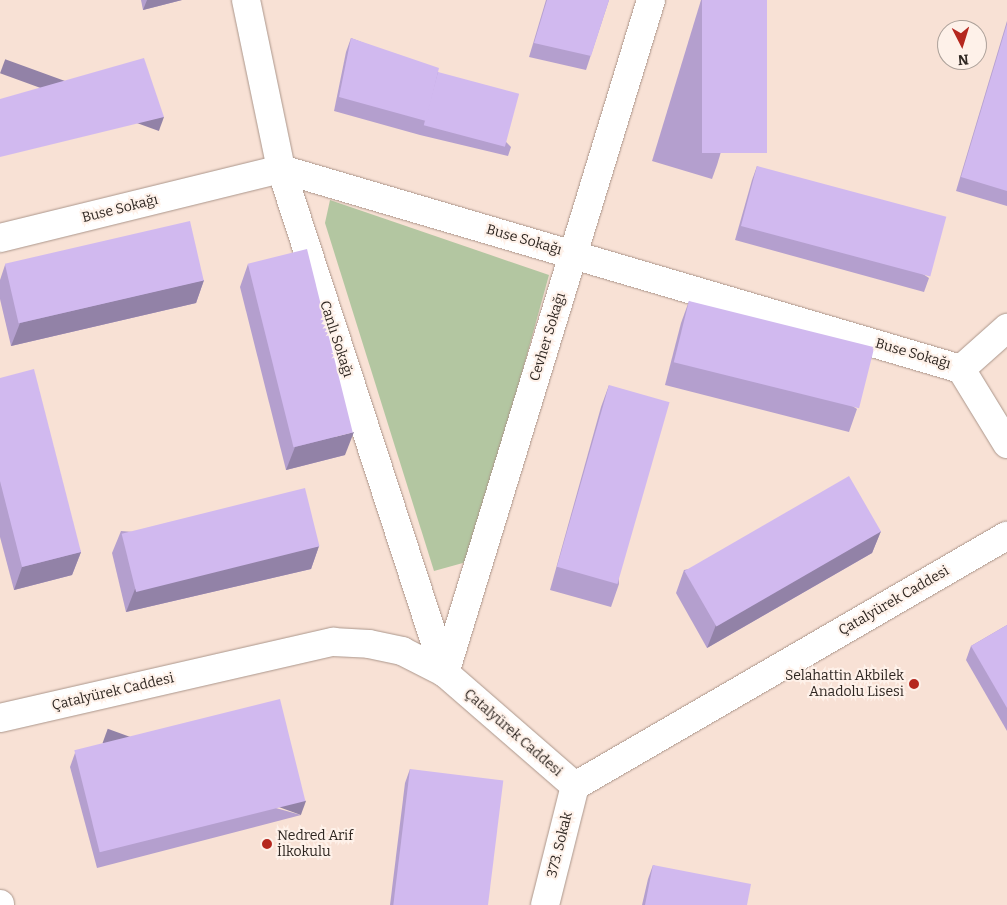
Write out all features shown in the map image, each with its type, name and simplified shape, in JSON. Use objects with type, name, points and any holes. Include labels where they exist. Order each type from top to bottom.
[{"type":"street","name":"Canlı Sokağı","points":[[246,0],[281,169],[445,673]]},
{"type":"street","name":"Cevher Sokağı","points":[[445,673],[651,0]]},
{"type":"street","name":"Buse Sokağı","points":[[0,238],[281,169],[961,369],[1007,444]]},
{"type":"street","points":[[961,369],[1007,328]]},
{"type":"street","name":"Çatalyürek Caddesi","points":[[0,718],[333,642],[369,644],[402,651],[445,673],[575,786],[1007,536]]},
{"type":"street","name":"373. Sokak","points":[[545,905],[575,786]]},
{"type":"green space","points":[[330,200],[549,275],[470,561],[434,571],[325,223]]},
{"type":"building","points":[[547,0],[609,0],[591,56],[534,43]]},
{"type":"building","points":[[702,0],[767,0],[767,153],[702,153]]},
{"type":"building","points":[[1007,24],[1007,191],[961,177]]},
{"type":"building","points":[[351,38],[439,68],[426,121],[339,97]]},
{"type":"building","points":[[144,58],[164,117],[0,157],[0,99]]},
{"type":"building","points":[[438,72],[519,94],[505,147],[424,125]]},
{"type":"building","points":[[757,166],[946,217],[930,277],[741,226]]},
{"type":"building","points":[[190,221],[204,280],[19,323],[5,264]]},
{"type":"building","points":[[307,249],[353,432],[294,447],[248,264]]},
{"type":"building","points":[[689,301],[874,347],[859,408],[674,362]]},
{"type":"building","points":[[34,369],[81,552],[22,567],[0,481],[0,378]]},
{"type":"building","points":[[609,385],[670,402],[617,584],[557,567]]},
{"type":"building","points":[[849,476],[881,531],[716,626],[684,571]]},
{"type":"building","points":[[305,488],[320,546],[136,592],[122,534]]},
{"type":"building","points":[[1007,625],[1007,708],[971,646]]},
{"type":"building","points":[[280,699],[305,801],[100,852],[74,750]]},
{"type":"building","points":[[410,769],[503,780],[488,905],[393,905]]},
{"type":"building","points":[[653,865],[751,884],[747,905],[645,905]]},
{"type":"place","name":"Selahattin Akbilek Anadolu Lisesi","points":[[914,684]]},
{"type":"place","name":"Nedred Arif İlkokulu","points":[[267,844]]}]
